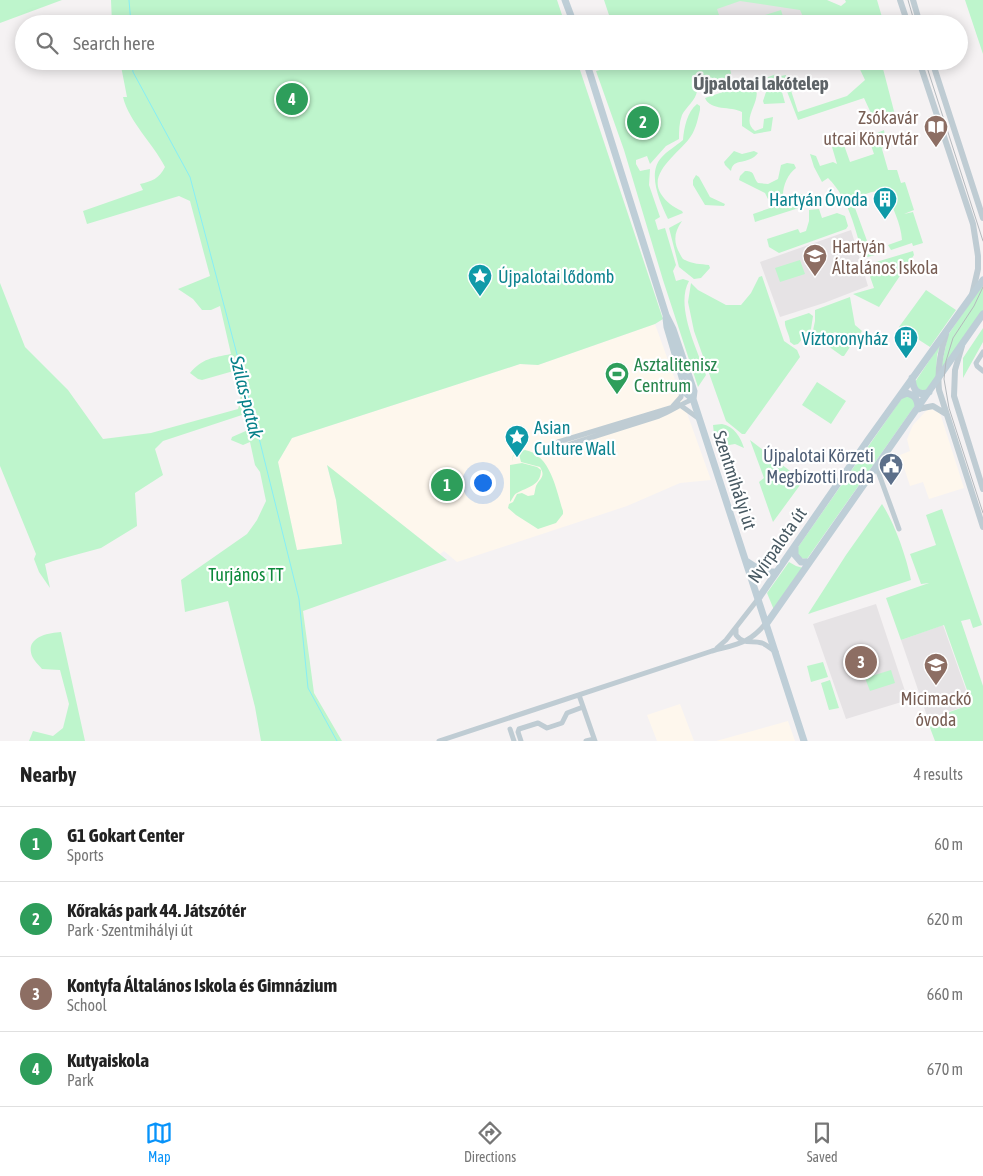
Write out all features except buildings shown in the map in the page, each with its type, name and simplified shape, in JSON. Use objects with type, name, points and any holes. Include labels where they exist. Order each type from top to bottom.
[{"type":"main road","points":[[566,0],[571,15]]},
{"type":"main road","name":"Szentmihályi út","points":[[589,70],[666,315],[673,328],[694,391],[693,399],[804,741]]},
{"type":"main road","name":"Nyírpalota út","points":[[758,599],[899,396],[983,280]]},
{"type":"main road","name":"Nyírpalota út","points":[[767,623],[983,314]]},
{"type":"main road","name":"Szentmihályi út","points":[[666,315],[667,327],[687,394],[693,399]]},
{"type":"main road","points":[[912,378],[912,386],[916,391],[922,394],[929,392]]},
{"type":"main road","points":[[899,396],[907,393],[914,396],[917,399],[918,409]]},
{"type":"main road","points":[[796,544],[795,555],[801,562],[808,562]]},
{"type":"main road","points":[[746,561],[763,572],[776,572]]},
{"type":"street","points":[[900,0],[905,15]]},
{"type":"street","points":[[913,0],[917,15]]},
{"type":"street","points":[[922,70],[973,224],[977,243],[978,269],[971,298]]},
{"type":"street","points":[[935,70],[983,218]]},
{"type":"street","points":[[935,108],[946,105]]},
{"type":"street","points":[[947,332],[940,354],[938,379],[946,415],[981,511],[983,527]]},
{"type":"street","points":[[965,341],[955,370],[954,396],[983,490]]},
{"type":"street","points":[[983,352],[976,362],[977,366],[983,371]]},
{"type":"street","points":[[672,406],[681,396],[683,381]]},
{"type":"street","points":[[693,399],[680,405],[672,411],[659,416],[558,445],[672,406],[680,405],[692,412],[700,420]]},
{"type":"street","points":[[918,409],[933,406],[946,415]]},
{"type":"street","points":[[876,466],[899,529]]},
{"type":"street","name":"Nyírpalota út","points":[[712,651],[721,645],[758,599]]},
{"type":"street","points":[[752,608],[763,611]]},
{"type":"street","name":"Nyírpalota út","points":[[439,741],[712,651],[745,642],[767,623]]},
{"type":"street","points":[[736,628],[736,635],[745,642],[764,644],[776,652]]},
{"type":"street","points":[[579,695],[594,740],[586,741]]},
{"type":"street","points":[[521,741],[519,729],[538,723],[547,728],[562,723],[567,713],[583,707]]},
{"type":"street","points":[[510,729],[514,741]]},
{"type":"shaded area","points":[[741,0],[801,8],[803,15],[717,15],[715,8]]},
{"type":"shaded area","name":"Hartyán Általános Iskola","points":[[851,230],[868,286],[780,317],[760,262]]},
{"type":"shaded area","points":[[655,324],[711,480],[680,483],[627,506],[457,562],[444,551],[440,554],[327,466],[336,500],[343,544],[297,550],[278,462],[292,438],[520,364],[538,365]]},
{"type":"shaded area","points":[[930,409],[940,413],[964,488],[929,499],[923,482],[910,486],[900,455],[910,451],[907,439],[913,425]]},
{"type":"shaded area","points":[[876,604],[908,700],[846,719],[813,624]]},
{"type":"shaded area","points":[[943,625],[971,704],[928,719],[901,640]]},
{"type":"shaded area","points":[[680,704],[694,741],[657,741],[647,715]]},
{"type":"shaded area","points":[[788,721],[795,741],[716,741]]},
{"type":"green space","points":[[0,0],[62,0],[22,15],[15,15],[15,17],[0,23]]},
{"type":"green space","points":[[111,0],[557,0],[562,15],[112,15]]},
{"type":"green space","points":[[604,0],[827,0],[841,6],[846,2],[845,0],[877,0],[881,15],[802,15],[800,10],[740,1],[717,9],[719,15],[609,15]]},
{"type":"green space","points":[[965,0],[983,0],[983,54]]},
{"type":"green space","points":[[781,10],[783,15],[765,15]]},
{"type":"green space","name":"Turjános TT","points":[[122,70],[580,70],[663,319],[655,324],[538,365],[520,364],[292,438],[278,462],[297,550],[342,544],[336,500],[327,465],[447,560],[303,611],[314,693],[342,741],[261,741],[255,707],[228,601],[185,612],[181,580],[247,534],[257,520],[266,501],[260,472],[255,465],[250,442],[243,445],[231,440],[232,437],[248,430],[242,415],[163,441],[155,449],[163,475],[135,493],[137,526],[101,548],[45,564],[50,588],[39,572],[34,559],[36,554],[0,466],[0,283],[25,347],[68,390],[103,439],[151,433],[238,409],[240,404],[240,390],[235,372],[202,380],[190,373],[204,361],[231,354],[220,306],[211,310],[202,310],[193,299],[178,289],[210,276],[190,201],[179,196],[87,224],[83,211],[143,190],[140,184],[155,179],[165,167],[130,115],[123,97],[127,97]]},
{"type":"green space","points":[[730,70],[729,79],[706,83],[697,91],[682,115],[679,139],[666,146],[650,164],[647,156],[636,160],[640,171],[650,169],[649,185],[660,217],[655,220],[658,230],[665,228],[676,265],[673,271],[676,281],[683,279],[689,281],[685,291],[686,315],[706,375],[698,387],[663,280],[624,150],[596,71]]},
{"type":"green space","points":[[860,70],[883,70],[895,115],[875,122],[864,98],[798,120],[781,76],[786,75],[798,112],[847,96],[865,80]]},
{"type":"green space","points":[[777,74],[785,103],[764,104],[766,92],[763,85],[758,85],[756,88],[756,100],[750,117],[751,127],[755,131],[763,128],[764,119],[773,117],[771,131],[754,134],[742,126],[742,112],[716,107],[711,105],[705,98]]},
{"type":"green space","points":[[697,104],[700,106],[700,110],[693,133],[667,163],[658,178],[658,186],[663,197],[683,213],[668,219],[656,188],[655,172],[661,158],[683,140],[688,116]]},
{"type":"green space","points":[[884,130],[886,142],[882,149],[888,170],[897,170],[901,183],[905,182],[914,210],[904,214],[913,212],[923,243],[913,246],[912,243],[891,250],[888,245],[902,240],[898,221],[886,191],[865,194],[854,201],[855,208],[870,249],[883,244],[886,252],[864,258],[851,216],[842,196],[828,178],[822,182],[810,154],[816,156],[820,166],[833,162],[837,164],[832,147],[844,145],[850,162],[874,154],[868,137]]},
{"type":"green space","points":[[734,151],[742,154],[754,151],[758,153],[750,159],[735,164],[731,171],[724,162]]},
{"type":"green space","points":[[787,163],[794,164],[796,168],[786,180],[783,195],[788,199],[798,194],[805,194],[809,200],[805,206],[755,222],[753,214],[776,206],[778,200],[768,199],[765,193],[739,180],[740,176],[745,171],[751,172],[758,183],[768,184],[778,179],[781,165]]},
{"type":"green space","points":[[696,175],[710,197],[725,204],[724,206],[705,205],[693,185]]},
{"type":"green space","points":[[819,209],[822,218],[837,213],[845,216],[848,226],[846,229],[779,253],[769,247],[767,239],[798,229],[800,233],[806,231],[809,221],[809,210]]},
{"type":"green space","points":[[682,221],[676,233],[676,245],[684,260],[709,265],[710,268],[701,278],[694,279],[679,267],[669,228]]},
{"type":"green space","points":[[913,251],[914,255],[879,307],[853,294],[874,288],[866,265]]},
{"type":"green space","points":[[800,260],[805,274],[780,282],[775,268]]},
{"type":"green space","points":[[762,276],[784,341],[797,350],[800,357],[745,434],[742,434],[726,421],[694,331],[688,302],[691,283],[698,290],[726,305],[741,305],[751,293],[759,277]]},
{"type":"green space","points":[[983,284],[983,312],[940,373],[948,335]]},
{"type":"green space","points":[[926,290],[956,310],[930,347],[899,327]]},
{"type":"green space","points":[[850,297],[855,325],[862,331],[854,343],[835,332],[811,340],[815,310]]},
{"type":"green space","points":[[809,313],[813,316],[811,329],[798,344],[794,345],[790,342],[785,321]]},
{"type":"green space","points":[[983,328],[983,342],[963,378],[963,358]]},
{"type":"green space","points":[[836,335],[852,344],[844,356],[821,341],[829,336]]},
{"type":"green space","points":[[941,343],[937,355],[936,378],[925,393],[913,385]]},
{"type":"green space","points":[[817,382],[846,401],[831,424],[802,405]]},
{"type":"green space","points":[[911,395],[916,404],[807,559],[799,558],[796,550],[902,398]]},
{"type":"green space","points":[[722,424],[730,427],[736,433],[744,448],[735,444],[729,445],[723,455],[716,441],[713,425]]},
{"type":"green space","points":[[750,440],[803,481],[773,522],[759,482],[764,478]]},
{"type":"green space","points":[[525,450],[534,453],[547,466],[555,484],[563,511],[563,514],[556,523],[538,529],[508,508],[517,494],[534,495],[536,486],[542,477],[540,467],[521,462],[519,454],[514,455],[514,453]]},
{"type":"green space","points":[[522,463],[541,470],[539,480],[516,494],[510,502],[510,465]]},
{"type":"green space","points":[[882,504],[900,540],[911,580],[808,614],[846,555]]},
{"type":"green space","points":[[942,509],[982,625],[973,628],[970,619],[961,621],[983,686],[983,741],[935,741],[927,720],[972,704],[944,625],[901,640],[886,598],[929,583],[921,584],[910,554],[936,545],[926,515]]},
{"type":"green space","points":[[789,562],[803,568],[774,610],[767,593]]},
{"type":"green space","points":[[61,632],[85,741],[29,741],[33,731],[53,736],[63,728],[69,704],[60,670],[42,669],[33,658],[31,650],[32,644],[39,637]]},
{"type":"green space","points":[[823,662],[828,677],[811,682],[807,666]]},
{"type":"green space","points":[[891,670],[895,683],[870,691],[865,678]]},
{"type":"green space","points":[[830,680],[839,708],[829,710],[821,683]]},
{"type":"waterway","name":"Szilas-patak","points":[[129,0],[130,15]]},
{"type":"waterway","name":"Szilas-patak","points":[[133,70],[190,177],[256,426],[299,599],[308,688],[337,741]]},
{"type":"tram line","points":[[908,0],[912,15]]},
{"type":"tram line","points":[[928,70],[983,241]]},
{"type":"tram line","points":[[983,287],[974,306],[953,338],[946,361],[944,379],[949,408],[983,513]]},
{"type":"place","name":"Kutyaiskola","points":[[292,99]]},
{"type":"place","name":"Kőrakás park 44. Játszótér","points":[[643,122]]},
{"type":"place","name":"Zsókavár utcai Könyvtár","points":[[936,148]]},
{"type":"place","name":"Hartyán Óvoda","points":[[885,220]]},
{"type":"place","name":"Hartyán Általános Iskola","points":[[815,277]]},
{"type":"place","name":"Újpalotai lődomb","points":[[480,297]]},
{"type":"place","name":"Víztoronyház","points":[[906,359]]},
{"type":"place","name":"Asztalitenisz Centrum","points":[[617,395]]},
{"type":"place","name":"Asian Culture Wall","points":[[517,458]]},
{"type":"place","name":"G1 Gokart Center","points":[[447,485]]},
{"type":"place","name":"Újpalotai Körzeti Megbízotti Iroda","points":[[891,486]]},
{"type":"place","name":"Kontyfa Általános Iskola és Gimnázium","points":[[861,662]]},
{"type":"place","name":"Micimackó óvoda","points":[[936,686]]},
{"type":"district","name":"Újpalotai lakótelep","points":[[761,83]]}]
